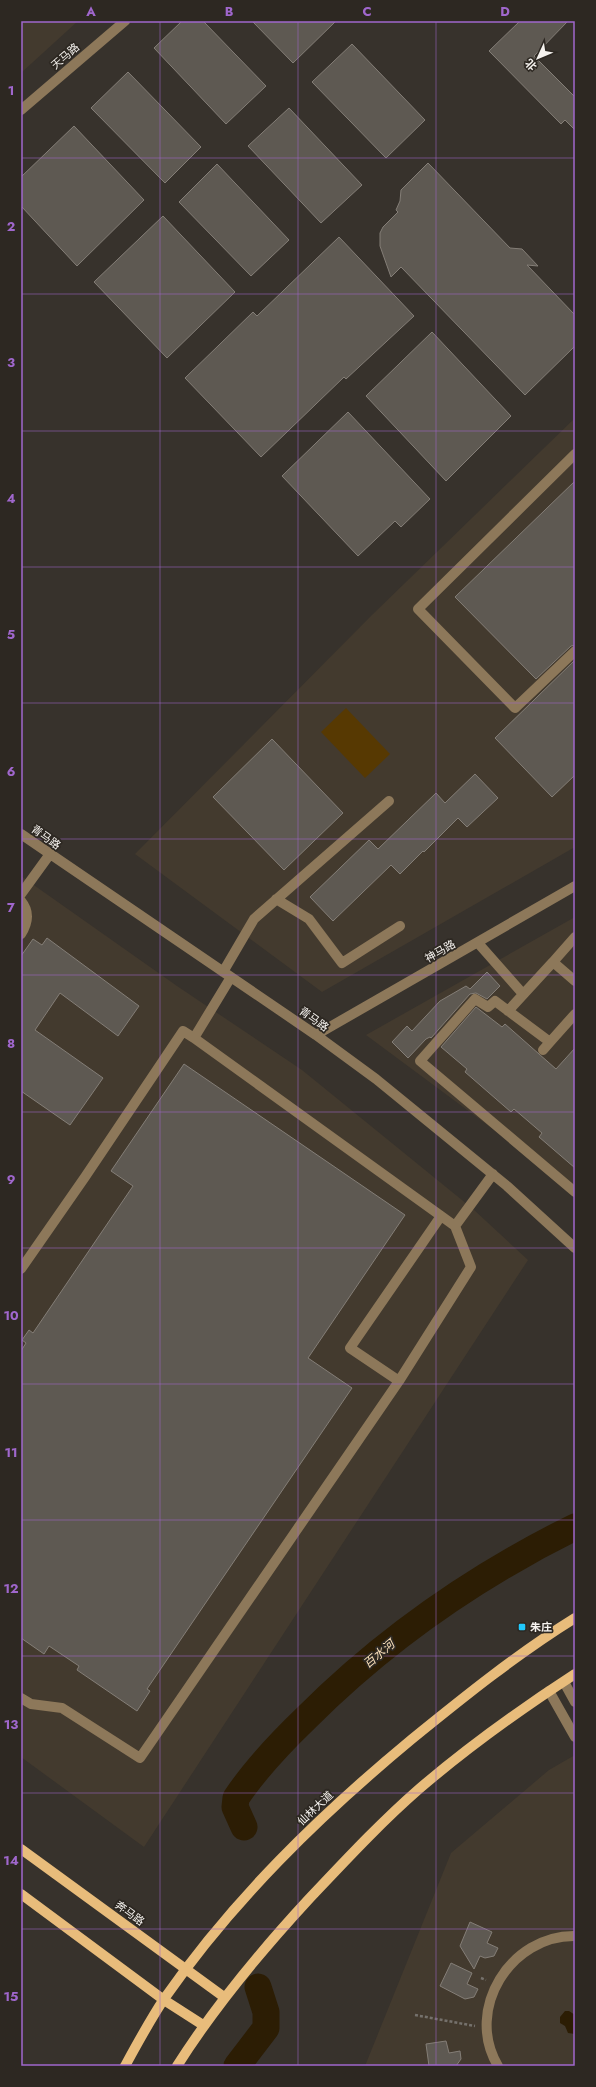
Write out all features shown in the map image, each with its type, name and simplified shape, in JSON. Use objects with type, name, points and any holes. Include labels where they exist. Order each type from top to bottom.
[{"type":"main road","name":"仙林大道","points":[[125,2066],[164,2000],[230,1914],[278,1860],[323,1816],[378,1767],[501,1667],[575,1618]]},
{"type":"main road","points":[[177,2066],[224,1997],[276,1936],[348,1857],[418,1790],[465,1752],[575,1674]]},
{"type":"main road","name":"奔马路","points":[[21,1849],[224,1997]]},
{"type":"main road","points":[[21,1894],[164,2000],[203,2026]]},
{"type":"street","name":"天马路","points":[[21,110],[125,21]]},
{"type":"street","points":[[575,454],[418,609],[515,708],[575,651]]},
{"type":"street","points":[[222,972],[254,919],[390,801]]},
{"type":"street","name":"青马路","points":[[21,834],[316,1035],[376,1079],[493,1174],[575,1248]]},
{"type":"street","points":[[21,894],[50,854]]},
{"type":"street","name":"神马路","points":[[316,1035],[575,886]]},
{"type":"street","points":[[276,899],[309,919],[342,963],[400,926]]},
{"type":"street","points":[[21,901],[26,906],[28,915],[21,934]]},
{"type":"street","points":[[508,1011],[575,937]]},
{"type":"street","points":[[478,943],[523,994]]},
{"type":"street","points":[[552,962],[575,981]]},
{"type":"street","points":[[194,1038],[231,977]]},
{"type":"street","points":[[575,1014],[547,1046],[495,1001],[488,1007],[475,999],[420,1061],[575,1192]]},
{"type":"street","points":[[21,1269],[86,1177],[183,1031],[455,1226],[471,1267],[399,1381],[140,1758],[62,1708],[31,1704],[21,1698]]},
{"type":"street","points":[[455,1226],[493,1174]]},
{"type":"street","points":[[399,1381],[350,1348],[441,1216]]},
{"type":"street","points":[[564,1682],[575,1702]]},
{"type":"street","points":[[549,1691],[575,1737]]},
{"type":"street","points":[[498,2066],[491,2050],[487,2029],[488,2010],[491,1997],[499,1979],[512,1962],[534,1946],[546,1940],[575,1936]]},
{"type":"path","points":[[415,2015],[487,2029]]},
{"type":"shaded area","points":[[21,21],[78,21],[21,73]]},
{"type":"shaded area","points":[[575,418],[575,847],[322,992],[135,854],[371,616]]},
{"type":"shaded area","points":[[346,708],[390,754],[365,778],[321,732]]},
{"type":"shaded area","points":[[21,876],[177,986],[302,1070],[473,1209],[528,1260],[144,1847],[21,1757]]},
{"type":"shaded area","points":[[575,917],[575,1190],[366,1035]]},
{"type":"shaded area","points":[[575,1755],[575,2066],[365,2066],[451,1853],[549,1770]]},
{"type":"shaded area","points":[[565,2011],[569,2011],[575,2015],[575,2034],[568,2033],[565,2026],[560,2023],[560,2017]]},
{"type":"building","points":[[182,21],[203,21],[266,86],[226,124],[154,48]]},
{"type":"building","points":[[252,21],[336,21],[293,63]]},
{"type":"building","points":[[520,21],[568,21],[534,56],[575,97],[575,130],[565,120],[561,124],[489,51]]},
{"type":"building","points":[[352,44],[425,120],[386,158],[312,82]]},
{"type":"building","points":[[128,72],[201,147],[165,183],[91,108]]},
{"type":"building","points":[[289,108],[362,185],[321,223],[248,146]]},
{"type":"building","points":[[74,126],[144,200],[77,266],[21,206],[21,177]]},
{"type":"building","points":[[428,163],[510,248],[522,249],[538,266],[527,265],[575,315],[575,346],[525,395],[401,267],[391,277],[380,246],[380,233],[383,227],[398,212],[396,210],[400,201],[401,190]]},
{"type":"building","points":[[217,164],[289,240],[251,276],[179,202]]},
{"type":"building","points":[[163,216],[235,292],[167,358],[94,282]]},
{"type":"building","points":[[339,237],[414,316],[346,379],[344,377],[261,457],[185,378],[253,312],[257,316]]},
{"type":"building","points":[[432,332],[511,416],[446,481],[366,396]]},
{"type":"building","points":[[348,412],[430,499],[401,527],[395,521],[358,556],[282,476]]},
{"type":"building","points":[[575,481],[575,645],[571,646],[536,679],[455,597]]},
{"type":"building","points":[[575,660],[575,775],[552,797],[495,738]]},
{"type":"building","points":[[272,739],[343,813],[284,870],[213,797]]},
{"type":"building","points":[[475,774],[498,798],[467,827],[458,818],[400,874],[391,865],[333,921],[310,897],[369,840],[378,849],[436,793],[445,803]]},
{"type":"building","points":[[47,938],[139,1006],[118,1036],[60,993],[35,1030],[103,1078],[70,1125],[21,1091],[21,956],[33,939],[42,945]]},
{"type":"building","points":[[487,972],[500,986],[487,999],[476,993],[470,994],[431,1038],[426,1039],[408,1058],[392,1042],[407,1026],[412,1031],[440,1001],[466,986],[470,989]]},
{"type":"building","points":[[476,1007],[502,1027],[505,1024],[556,1069],[575,1048],[575,1168],[539,1137],[542,1133],[514,1109],[511,1112],[465,1072],[467,1069],[441,1047]]},
{"type":"building","points":[[184,1064],[405,1215],[308,1358],[352,1388],[147,1689],[150,1691],[137,1711],[77,1670],[79,1666],[49,1646],[44,1654],[21,1638],[21,1351],[26,1343],[22,1340],[29,1330],[33,1333],[133,1186],[111,1171]]},
{"type":"building","points":[[470,1922],[492,1932],[487,1943],[498,1948],[494,1956],[485,1958],[480,1956],[474,1969],[460,1946]]},
{"type":"building","points":[[451,1963],[472,1973],[467,1984],[478,1989],[474,1997],[465,1999],[440,1986]]},
{"type":"building","points":[[446,2041],[449,2053],[460,2051],[461,2059],[456,2066],[429,2066],[426,2044]]},
{"type":"waterway","name":"百水河","points":[[244,1827],[235,1807],[236,1798],[260,1766],[278,1746],[336,1689],[399,1636],[467,1588],[538,1546],[575,1527]]},
{"type":"waterway","name":"百水河","points":[[237,2066],[266,2028],[266,2012],[258,1987]]},
{"type":"place","name":"朱庄","points":[[522,1627]]}]
